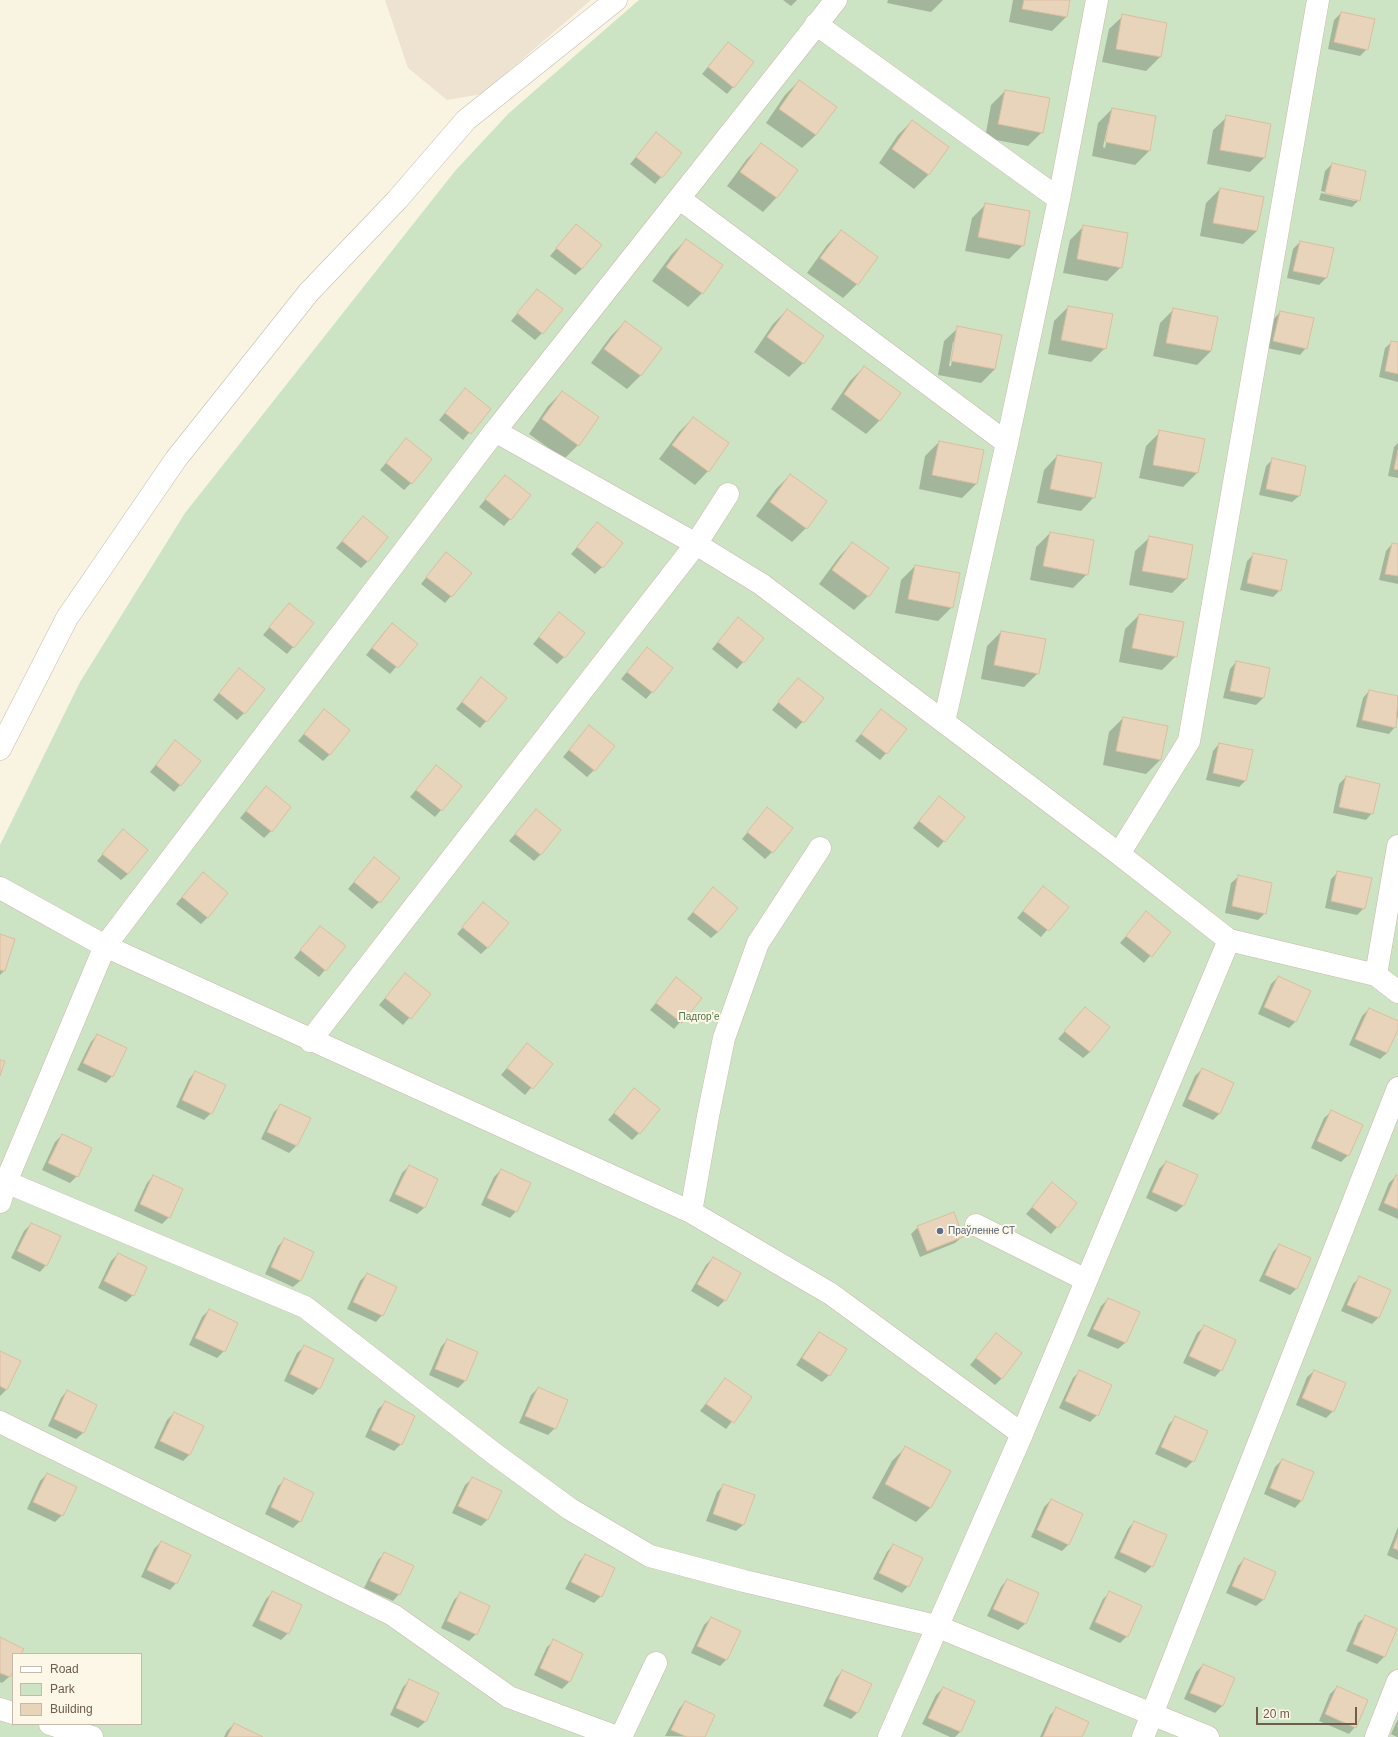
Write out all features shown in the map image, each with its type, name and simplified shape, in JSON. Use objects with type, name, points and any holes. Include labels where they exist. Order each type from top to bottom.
[{"type":"street","points":[[0,749],[67,618],[176,459],[309,292],[397,200],[466,120],[616,0]]},
{"type":"street","points":[[836,0],[495,431],[105,946],[3,1192],[305,1307],[496,1455],[558,1500],[650,1556],[744,1581],[936,1626],[1208,1737]]},
{"type":"street","points":[[944,722],[1007,443],[1059,198],[1097,0]]},
{"type":"street","points":[[1119,854],[1189,741],[1318,0]]},
{"type":"street","points":[[816,24],[1059,198]]},
{"type":"street","points":[[680,199],[1007,443]]},
{"type":"street","points":[[495,431],[696,544],[761,584],[1119,854],[1229,940],[1376,975],[1398,992]]},
{"type":"street","points":[[310,1041],[696,544],[728,494]]},
{"type":"street","points":[[1376,975],[1398,846]]},
{"type":"street","points":[[691,1212],[724,1038],[758,943],[820,848]]},
{"type":"street","points":[[0,888],[105,946],[310,1041],[691,1212],[831,1294],[1022,1434]]},
{"type":"street","points":[[889,1737],[936,1626],[1022,1434],[1229,940]]},
{"type":"street","points":[[1143,1737],[1398,1088]]},
{"type":"street","points":[[976,1225],[1086,1280]]},
{"type":"street","points":[[0,1422],[393,1615],[509,1697],[617,1737]]},
{"type":"street","points":[[622,1737],[656,1663]]},
{"type":"street","points":[[1376,1737],[1398,1681]]},
{"type":"street","points":[[0,1709],[12,1713]]},
{"type":"street","points":[[53,1725],[92,1737]]},
{"type":"shaded area","points":[[385,0],[591,0],[482,94],[447,100],[408,68]]},
{"type":"green space","name":"Падгорʼе","points":[[639,0],[1398,0],[1398,1737],[0,1737],[0,845],[80,682],[185,513],[455,171],[509,113]]},
{"type":"building","points":[[1024,0],[1070,0],[1067,17],[1022,9]]},
{"type":"building","points":[[1341,12],[1375,19],[1368,50],[1334,42]]},
{"type":"building","points":[[1122,14],[1167,23],[1161,57],[1116,49]]},
{"type":"building","points":[[728,42],[754,62],[734,88],[708,67]]},
{"type":"building","points":[[799,80],[837,107],[816,135],[779,109]]},
{"type":"building","points":[[1005,90],[1050,98],[1043,133],[998,124]]},
{"type":"building","points":[[1112,108],[1156,116],[1150,151],[1105,142]]},
{"type":"building","points":[[1226,115],[1271,124],[1265,158],[1220,150]]},
{"type":"building","points":[[912,120],[949,147],[929,175],[892,149]]},
{"type":"building","points":[[656,132],[682,153],[662,178],[636,157]]},
{"type":"building","points":[[761,143],[798,170],[777,198],[740,172]]},
{"type":"building","points":[[1332,163],[1366,171],[1360,201],[1325,193]]},
{"type":"building","points":[[1220,188],[1264,197],[1257,231],[1213,223]]},
{"type":"building","points":[[985,203],[1030,211],[1024,246],[978,237]]},
{"type":"building","points":[[576,224],[602,245],[582,269],[556,248]]},
{"type":"building","points":[[1083,225],[1128,233],[1122,268],[1077,259]]},
{"type":"building","points":[[841,230],[878,257],[858,285],[820,258]]},
{"type":"building","points":[[686,239],[723,265],[703,294],[666,267]]},
{"type":"building","points":[[1300,241],[1334,248],[1327,278],[1293,271]]},
{"type":"building","points":[[537,289],[563,309],[543,334],[517,313]]},
{"type":"building","points":[[1068,306],[1113,314],[1106,349],[1061,340]]},
{"type":"building","points":[[1173,308],[1218,317],[1211,351],[1166,343]]},
{"type":"building","points":[[787,309],[824,336],[804,364],[767,337]]},
{"type":"building","points":[[1280,311],[1314,318],[1307,349],[1273,341]]},
{"type":"building","points":[[625,321],[662,348],[641,376],[604,349]]},
{"type":"building","points":[[957,326],[1002,335],[995,369],[951,361]]},
{"type":"building","points":[[1391,341],[1398,342],[1398,374],[1385,371]]},
{"type":"building","points":[[864,366],[901,393],[880,421],[844,394]]},
{"type":"building","points":[[465,388],[491,409],[471,434],[445,413]]},
{"type":"building","points":[[562,391],[599,417],[579,446],[542,419]]},
{"type":"building","points":[[693,417],[729,443],[709,472],[672,445]]},
{"type":"building","points":[[1159,430],[1205,439],[1198,473],[1153,465]]},
{"type":"building","points":[[406,438],[432,459],[412,484],[386,463]]},
{"type":"building","points":[[939,441],[984,450],[977,484],[932,475]]},
{"type":"building","points":[[1398,450],[1398,470],[1394,469]]},
{"type":"building","points":[[1057,455],[1102,463],[1095,498],[1050,489]]},
{"type":"building","points":[[1272,458],[1306,466],[1300,496],[1266,489]]},
{"type":"building","points":[[790,474],[827,501],[807,529],[770,502]]},
{"type":"building","points":[[505,475],[531,495],[511,520],[485,499]]},
{"type":"building","points":[[363,516],[388,537],[368,562],[342,541]]},
{"type":"building","points":[[597,522],[623,543],[603,568],[577,547]]},
{"type":"building","points":[[1050,532],[1094,540],[1088,575],[1043,566]]},
{"type":"building","points":[[1149,536],[1193,545],[1187,579],[1142,571]]},
{"type":"building","points":[[852,542],[889,568],[869,597],[832,570]]},
{"type":"building","points":[[1392,543],[1398,544],[1398,576],[1385,574]]},
{"type":"building","points":[[446,552],[472,573],[452,597],[426,577]]},
{"type":"building","points":[[1253,553],[1287,560],[1281,591],[1247,583]]},
{"type":"building","points":[[915,565],[960,573],[953,608],[908,599]]},
{"type":"building","points":[[289,603],[314,623],[294,648],[269,627]]},
{"type":"building","points":[[559,612],[585,633],[565,658],[539,637]]},
{"type":"building","points":[[1139,614],[1184,622],[1177,657],[1132,648]]},
{"type":"building","points":[[738,617],[764,638],[744,663],[718,642]]},
{"type":"building","points":[[392,623],[418,644],[398,668],[372,648]]},
{"type":"building","points":[[1001,631],[1046,639],[1039,674],[994,665]]},
{"type":"building","points":[[647,647],[673,668],[653,693],[627,672]]},
{"type":"building","points":[[1236,661],[1270,668],[1264,698],[1230,691]]},
{"type":"building","points":[[239,668],[265,689],[245,714],[219,693]]},
{"type":"building","points":[[481,677],[507,698],[487,722],[462,702]]},
{"type":"building","points":[[798,678],[824,698],[804,723],[778,702]]},
{"type":"building","points":[[1369,690],[1398,696],[1396,728],[1362,720]]},
{"type":"building","points":[[324,709],[350,730],[330,755],[304,734]]},
{"type":"building","points":[[881,709],[907,729],[887,754],[861,734]]},
{"type":"building","points":[[1123,717],[1168,726],[1161,760],[1116,751]]},
{"type":"building","points":[[589,725],[615,746],[595,771],[569,750]]},
{"type":"building","points":[[175,740],[201,761],[181,786],[156,765]]},
{"type":"building","points":[[1219,743],[1253,750],[1246,781],[1213,773]]},
{"type":"building","points":[[436,765],[462,786],[442,811],[416,790]]},
{"type":"building","points":[[1346,776],[1380,784],[1373,814],[1339,807]]},
{"type":"building","points":[[266,786],[291,807],[272,832],[246,811]]},
{"type":"building","points":[[939,796],[965,817],[945,842],[919,821]]},
{"type":"building","points":[[767,807],[793,828],[773,853],[747,832]]},
{"type":"building","points":[[536,809],[561,830],[541,855],[515,834]]},
{"type":"building","points":[[123,829],[148,850],[128,874],[102,854]]},
{"type":"building","points":[[374,857],[400,878],[380,903],[354,882]]},
{"type":"building","points":[[1337,871],[1372,878],[1365,909],[1331,901]]},
{"type":"building","points":[[203,872],[228,893],[208,918],[182,897]]},
{"type":"building","points":[[1238,875],[1272,883],[1266,914],[1232,906]]},
{"type":"building","points":[[1043,886],[1069,907],[1049,931],[1023,911]]},
{"type":"building","points":[[713,887],[738,908],[718,932],[693,912]]},
{"type":"building","points":[[483,902],[509,923],[488,948],[462,927]]},
{"type":"building","points":[[1146,911],[1171,932],[1152,957],[1126,936]]},
{"type":"building","points":[[320,926],[346,946],[326,971],[300,950]]},
{"type":"building","points":[[0,934],[15,939],[5,971],[0,970]]},
{"type":"building","points":[[405,973],[431,994],[411,1019],[385,998]]},
{"type":"building","points":[[1278,976],[1311,991],[1296,1022],[1264,1007]]},
{"type":"building","points":[[676,977],[702,998],[682,1023],[656,1003]]},
{"type":"building","points":[[1085,1007],[1110,1027],[1090,1052],[1064,1031]]},
{"type":"building","points":[[1369,1008],[1398,1021],[1398,1030],[1387,1053],[1355,1039]]},
{"type":"building","points":[[97,1034],[127,1048],[113,1077],[83,1063]]},
{"type":"building","points":[[527,1043],[553,1064],[533,1089],[507,1068]]},
{"type":"building","points":[[0,1060],[5,1061],[0,1076]]},
{"type":"building","points":[[1202,1068],[1234,1083],[1220,1114],[1188,1099]]},
{"type":"building","points":[[195,1071],[226,1085],[212,1114],[182,1100]]},
{"type":"building","points":[[634,1088],[660,1109],[640,1134],[614,1113]]},
{"type":"building","points":[[280,1104],[311,1118],[297,1146],[267,1132]]},
{"type":"building","points":[[1331,1110],[1363,1125],[1349,1156],[1317,1141]]},
{"type":"building","points":[[62,1134],[92,1148],[78,1177],[48,1163]]},
{"type":"building","points":[[1166,1161],[1198,1175],[1184,1206],[1152,1192]]},
{"type":"building","points":[[409,1165],[438,1179],[425,1208],[395,1194]]},
{"type":"building","points":[[501,1169],[531,1183],[517,1212],[487,1198]]},
{"type":"building","points":[[153,1175],[183,1189],[170,1218],[140,1204]]},
{"type":"building","points":[[1396,1175],[1398,1176],[1398,1209],[1384,1203]]},
{"type":"building","points":[[1052,1182],[1077,1203],[1058,1228],[1032,1207]]},
{"type":"building","name":"Праўленне СТ","points":[[954,1212],[963,1237],[927,1251],[917,1226]]},
{"type":"building","points":[[31,1223],[61,1236],[47,1266],[17,1251]]},
{"type":"building","points":[[284,1238],[314,1252],[301,1281],[271,1267]]},
{"type":"building","points":[[1279,1244],[1311,1258],[1297,1289],[1265,1275]]},
{"type":"building","points":[[118,1253],[147,1267],[134,1296],[104,1281]]},
{"type":"building","points":[[713,1257],[741,1273],[726,1301],[697,1284]]},
{"type":"building","points":[[367,1273],[397,1287],[383,1316],[353,1302]]},
{"type":"building","points":[[1359,1276],[1391,1290],[1379,1318],[1347,1305]]},
{"type":"building","points":[[1108,1298],[1140,1312],[1126,1343],[1093,1329]]},
{"type":"building","points":[[209,1309],[238,1323],[225,1352],[195,1338]]},
{"type":"building","points":[[1204,1325],[1236,1340],[1222,1371],[1189,1356]]},
{"type":"building","points":[[819,1332],[847,1349],[830,1376],[802,1358]]},
{"type":"building","points":[[996,1333],[1022,1353],[1002,1379],[976,1358]]},
{"type":"building","points":[[447,1339],[478,1352],[466,1381],[435,1369]]},
{"type":"building","points":[[304,1345],[334,1359],[320,1389],[290,1374]]},
{"type":"building","points":[[0,1351],[21,1361],[7,1390],[0,1386]]},
{"type":"building","points":[[1079,1370],[1112,1385],[1098,1416],[1065,1401]]},
{"type":"building","points":[[1314,1370],[1346,1383],[1334,1412],[1302,1398]]},
{"type":"building","points":[[725,1378],[752,1397],[734,1423],[706,1404]]},
{"type":"building","points":[[538,1387],[568,1400],[556,1429],[525,1416]]},
{"type":"building","points":[[67,1390],[97,1405],[84,1433],[54,1419]]},
{"type":"building","points":[[385,1401],[415,1416],[402,1445],[371,1430]]},
{"type":"building","points":[[174,1412],[204,1426],[190,1455],[160,1441]]},
{"type":"building","points":[[1175,1416],[1208,1431],[1194,1462],[1161,1447]]},
{"type":"building","points":[[905,1446],[951,1471],[931,1508],[885,1484]]},
{"type":"building","points":[[1282,1459],[1314,1472],[1302,1501],[1270,1488]]},
{"type":"building","points":[[47,1473],[77,1487],[63,1516],[33,1502]]},
{"type":"building","points":[[472,1477],[502,1491],[488,1520],[458,1506]]},
{"type":"building","points":[[284,1478],[314,1493],[301,1522],[271,1507]]},
{"type":"building","points":[[723,1484],[755,1495],[744,1525],[713,1514]]},
{"type":"building","points":[[1051,1499],[1083,1514],[1069,1545],[1037,1530]]},
{"type":"building","points":[[1134,1521],[1167,1535],[1153,1567],[1120,1552]]},
{"type":"building","points":[[1398,1535],[1398,1550],[1393,1548]]},
{"type":"building","points":[[161,1541],[191,1555],[177,1584],[147,1570]]},
{"type":"building","points":[[893,1544],[923,1558],[909,1587],[879,1573]]},
{"type":"building","points":[[384,1552],[414,1566],[400,1595],[370,1581]]},
{"type":"building","points":[[585,1554],[615,1568],[602,1597],[571,1582]]},
{"type":"building","points":[[1244,1558],[1276,1572],[1264,1600],[1232,1586]]},
{"type":"building","points":[[1007,1579],[1039,1593],[1026,1624],[993,1609]]},
{"type":"building","points":[[272,1591],[302,1605],[289,1634],[259,1620]]},
{"type":"building","points":[[1109,1591],[1142,1606],[1128,1637],[1095,1622]]},
{"type":"building","points":[[460,1592],[490,1606],[477,1635],[447,1621]]},
{"type":"building","points":[[1365,1615],[1397,1629],[1385,1657],[1353,1644]]},
{"type":"building","points":[[711,1617],[741,1631],[727,1660],[697,1646]]},
{"type":"building","points":[[0,1637],[24,1649],[22,1653],[12,1653],[12,1673],[10,1677],[0,1673]]},
{"type":"building","points":[[553,1639],[583,1654],[570,1682],[540,1668]]},
{"type":"building","points":[[1203,1664],[1235,1678],[1223,1706],[1190,1693]]},
{"type":"building","points":[[842,1670],[872,1684],[858,1713],[829,1699]]},
{"type":"building","points":[[409,1679],[439,1693],[426,1722],[396,1708]]},
{"type":"building","points":[[1337,1686],[1368,1700],[1356,1728],[1325,1714]]},
{"type":"building","points":[[943,1687],[975,1701],[961,1732],[928,1718]]},
{"type":"building","points":[[685,1701],[715,1715],[705,1737],[687,1737],[671,1730]]},
{"type":"building","points":[[1056,1707],[1089,1722],[1082,1737],[1043,1737]]},
{"type":"building","points":[[234,1723],[263,1737],[227,1737]]},
{"type":"place","name":"Праўленне СТ","points":[[940,1231]]}]
